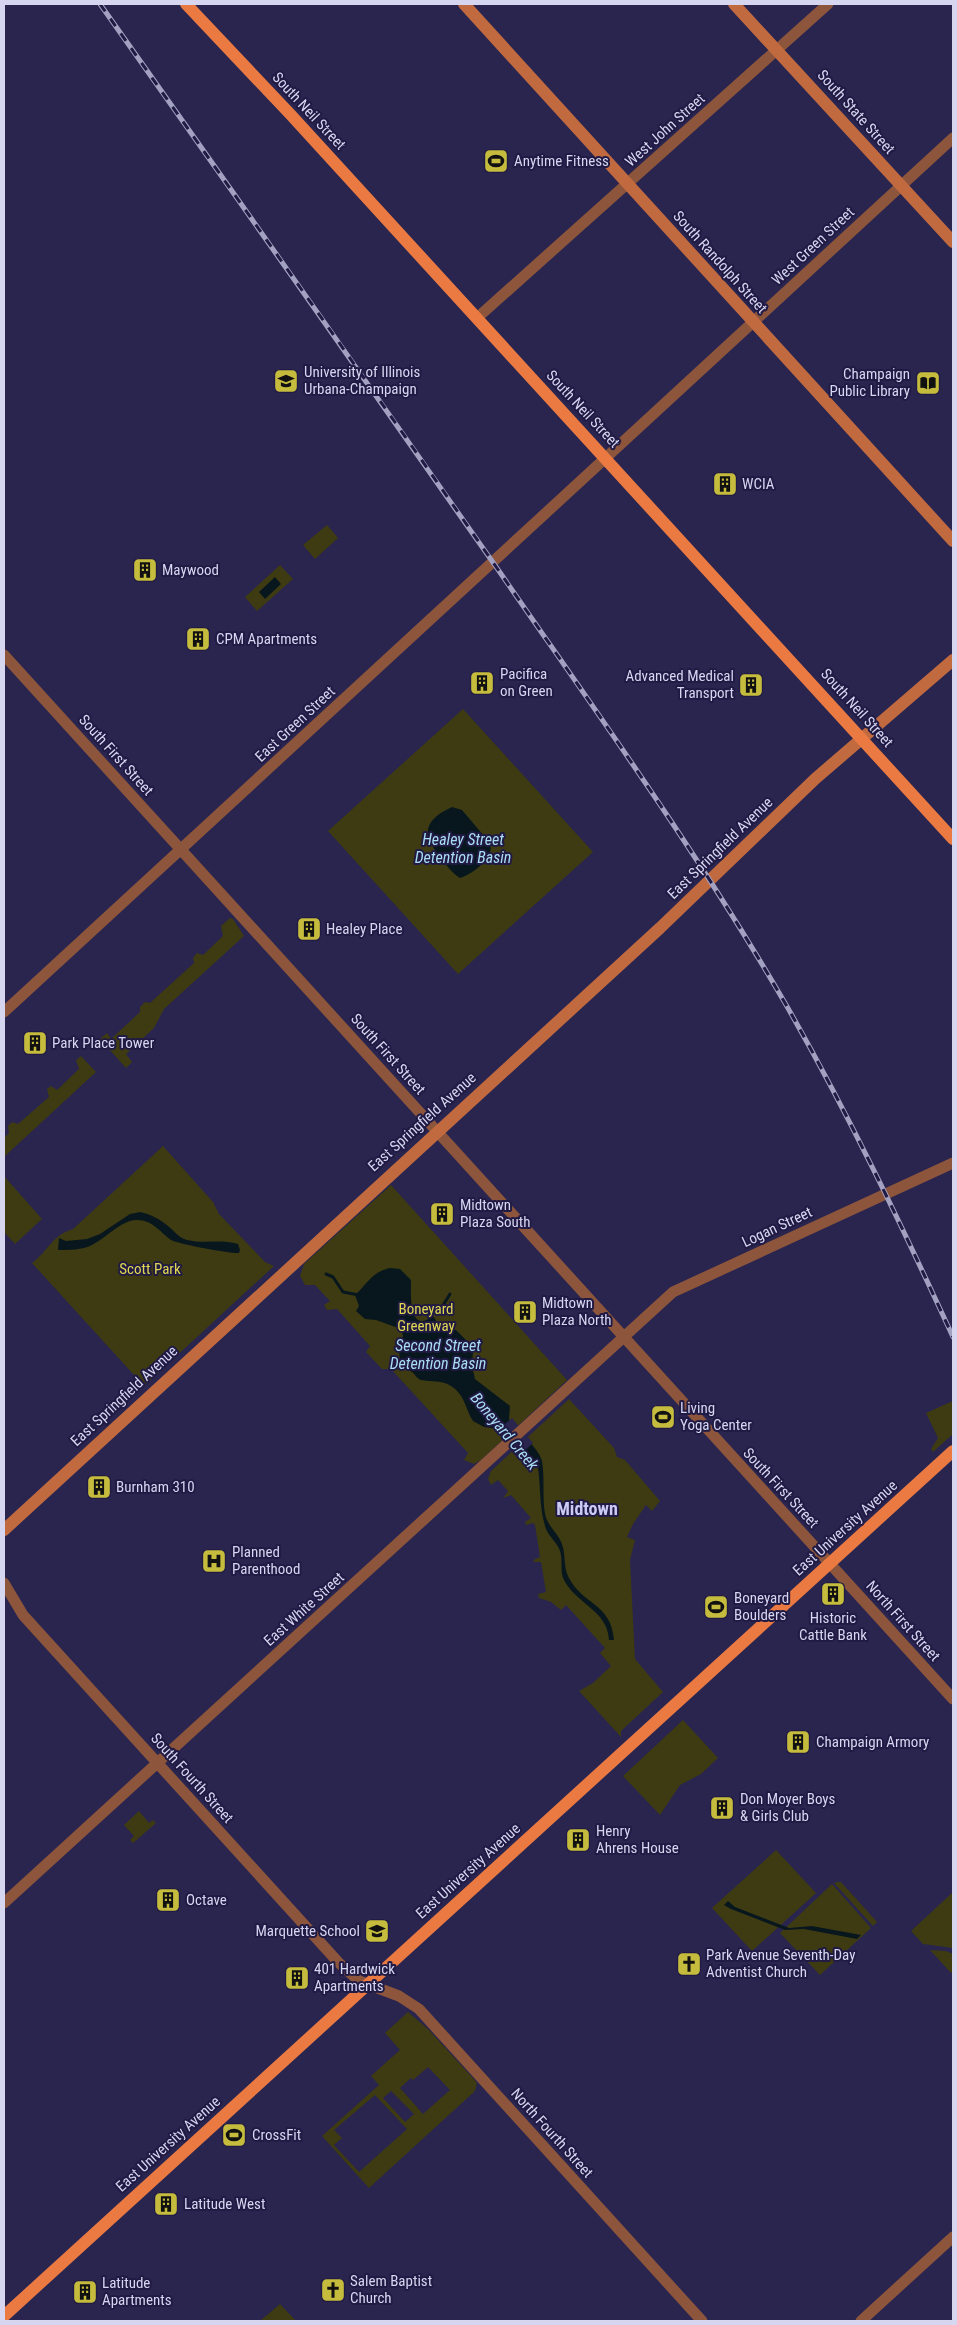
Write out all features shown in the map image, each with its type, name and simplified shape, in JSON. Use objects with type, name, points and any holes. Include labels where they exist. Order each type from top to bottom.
[{"type":"main road","name":"South Neil Street","points":[[186,4],[268,89],[953,839]]},
{"type":"main road","name":"South Randolph Street","points":[[464,4],[953,540]]},
{"type":"main road","name":"South State Street","points":[[734,4],[953,242]]},
{"type":"main road","name":"East Springfield Avenue","points":[[4,1530],[654,934],[861,737],[953,660]]},
{"type":"main road","name":"East University Avenue","points":[[4,2316],[953,1450]]},
{"type":"street","name":"West John Street","points":[[477,318],[828,4]]},
{"type":"street","name":"West Green Street","points":[[606,458],[953,138]]},
{"type":"street","name":"East Green Street","points":[[4,1012],[606,458]]},
{"type":"street","name":"South First Street","points":[[4,655],[830,1564]]},
{"type":"street","name":"Logan Street","points":[[625,1337],[673,1292],[953,1163]]},
{"type":"street","name":"East White Street","points":[[4,1903],[625,1337]]},
{"type":"street","name":"North First Street","points":[[830,1564],[953,1699]]},
{"type":"street","name":"South Fourth Street","points":[[4,1583],[23,1615],[338,1962],[367,1985]]},
{"type":"street","name":"North Fourth Street","points":[[367,1985],[399,1996],[419,2009],[702,2321]]},
{"type":"street","points":[[861,2321],[953,2237]]},
{"type":"green space","points":[[327,525],[338,538],[315,559],[303,545]]},
{"type":"green space","points":[[280,565],[293,579],[257,611],[245,597]]},
{"type":"green space","points":[[463,709],[593,852],[458,974],[328,831]]},
{"type":"green space","points":[[230,918],[233,919],[244,936],[164,1009],[154,1028],[126,1054],[132,1062],[126,1068],[100,1039],[107,1033],[111,1039],[140,1012],[140,1007],[145,1002],[150,1003],[194,963],[193,958],[197,953],[203,955],[223,936],[221,926]]},
{"type":"green space","points":[[81,1056],[96,1072],[4,1157],[4,1138],[9,1133],[8,1126],[12,1122],[18,1124],[49,1097],[47,1089],[51,1086],[57,1090],[79,1069],[76,1060]]},
{"type":"green space","name":"Scott Park","points":[[163,1146],[213,1202],[219,1214],[265,1262],[274,1266],[144,1386],[32,1263],[55,1239],[73,1229]]},
{"type":"green space","points":[[4,1176],[42,1219],[15,1244],[4,1232]]},
{"type":"green space","name":"Boneyard Greenway","points":[[391,1185],[567,1380],[481,1460],[474,1464],[464,1460],[468,1453],[391,1369],[382,1369],[366,1352],[370,1346],[337,1309],[327,1310],[324,1305],[330,1301],[315,1285],[305,1285],[300,1276],[304,1264]]},
{"type":"green space","points":[[569,1399],[614,1448],[617,1457],[625,1460],[660,1501],[652,1511],[646,1505],[627,1537],[635,1540],[630,1560],[635,1659],[663,1692],[621,1731],[621,1737],[579,1691],[593,1683],[611,1666],[600,1653],[605,1648],[566,1605],[561,1610],[551,1602],[539,1598],[538,1594],[546,1592],[541,1562],[533,1562],[540,1557],[535,1525],[533,1523],[526,1525],[525,1522],[531,1518],[511,1495],[503,1498],[508,1491],[498,1480],[491,1485],[488,1479],[491,1471]]},
{"type":"green space","points":[[953,1401],[953,1434],[933,1452],[931,1449],[938,1438],[926,1413]]},
{"type":"green space","points":[[683,1720],[718,1758],[701,1774],[680,1785],[660,1815],[623,1776]]},
{"type":"green space","points":[[139,1811],[149,1823],[153,1820],[156,1823],[133,1843],[130,1840],[134,1836],[124,1825]]},
{"type":"green space","points":[[776,1850],[816,1893],[752,1951],[712,1908]]},
{"type":"green space","points":[[841,1882],[877,1922],[873,1926],[834,1883]]},
{"type":"green space","points":[[832,1884],[871,1928],[820,1975],[780,1933]]},
{"type":"green space","points":[[953,1892],[953,1948],[923,1944],[911,1931]]},
{"type":"green space","points":[[930,1950],[946,1951],[953,1954],[953,1971],[951,1973]]},
{"type":"green space","points":[[408,2012],[428,2029],[477,2083],[475,2091],[369,2188],[322,2136],[379,2085],[371,2076],[400,2050],[385,2033]],"holes":[[[428,2067],[450,2090],[423,2114],[400,2088]],[[391,2091],[414,2114],[405,2122],[383,2098]],[[375,2095],[407,2129],[359,2172],[334,2145],[342,2138],[334,2130]]]},
{"type":"green space","points":[[280,2304],[296,2321],[260,2321]]},
{"type":"water","points":[[275,577],[281,584],[265,599],[259,592]]},
{"type":"water","name":"Healey Street Detention Basin","points":[[452,807],[462,810],[490,843],[491,848],[486,859],[477,869],[460,878],[454,874],[435,850],[428,835],[430,823],[442,812]]},
{"type":"water","points":[[140,1212],[158,1219],[184,1239],[238,1244],[239,1253],[176,1242],[151,1224],[141,1220],[129,1221],[88,1247],[58,1250],[59,1238],[66,1241],[87,1239],[100,1234],[130,1214]]},
{"type":"water","name":"Second Street Detention Basin","points":[[390,1268],[400,1269],[411,1280],[411,1303],[415,1317],[419,1320],[425,1320],[433,1316],[441,1328],[456,1330],[466,1340],[473,1352],[472,1366],[475,1379],[510,1406],[509,1419],[532,1445],[542,1461],[545,1514],[548,1523],[562,1544],[567,1574],[575,1587],[596,1605],[608,1619],[614,1640],[609,1640],[603,1621],[568,1587],[563,1578],[560,1551],[547,1532],[544,1521],[538,1468],[517,1451],[499,1429],[484,1427],[473,1421],[459,1393],[451,1386],[417,1378],[403,1365],[399,1352],[403,1336],[401,1329],[376,1320],[365,1319],[356,1311],[359,1306],[355,1295],[374,1275]]},
{"type":"water","points":[[728,1901],[735,1907],[789,1928],[812,1926],[861,1935],[857,1939],[804,1929],[785,1930],[731,1909],[724,1905]]},
{"type":"pier","points":[[512,1418],[533,1443],[517,1458],[497,1431]]},
{"type":"waterway","name":"Boneyard Creek","points":[[326,1274],[333,1277],[343,1292],[359,1295]]},
{"type":"waterway","points":[[439,1312],[450,1294]]},
{"type":"railway","points":[[100,4],[499,571],[646,784],[717,892],[785,1003],[852,1126],[953,1337]]},
{"type":"place","name":"Anytime Fitness","points":[[496,161]]},
{"type":"place","name":"University of Illinois Urbana-Champaign","points":[[286,381]]},
{"type":"place","name":"Champaign Public Library","points":[[928,383]]},
{"type":"place","name":"WCIA","points":[[725,484]]},
{"type":"place","name":"Maywood","points":[[145,570]]},
{"type":"place","name":"CPM Apartments","points":[[198,639]]},
{"type":"place","name":"Pacifica on Green","points":[[482,683]]},
{"type":"place","name":"Advanced Medical Transport","points":[[751,685]]},
{"type":"place","name":"Healey Place","points":[[309,929]]},
{"type":"place","name":"Park Place Tower","points":[[35,1043]]},
{"type":"place","name":"Midtown Plaza South","points":[[442,1214]]},
{"type":"place","name":"Midtown Plaza North","points":[[525,1312]]},
{"type":"place","name":"Living Yoga Center","points":[[663,1417]]},
{"type":"place","name":"Burnham 310","points":[[99,1487]]},
{"type":"place","name":"Planned Parenthood","points":[[214,1561]]},
{"type":"place","name":"Historic Cattle Bank","points":[[833,1594]]},
{"type":"place","name":"Boneyard Boulders","points":[[716,1607]]},
{"type":"place","name":"Champaign Armory","points":[[798,1742]]},
{"type":"place","name":"Don Moyer Boys & Girls Club","points":[[722,1808]]},
{"type":"place","name":"Henry Ahrens House","points":[[578,1840]]},
{"type":"place","name":"Octave","points":[[168,1900]]},
{"type":"place","name":"Marquette School","points":[[377,1931]]},
{"type":"place","name":"Park Avenue Seventh-Day Adventist Church","points":[[689,1964]]},
{"type":"place","name":"401 Hardwick Apartments","points":[[297,1978]]},
{"type":"place","name":"CrossFit","points":[[234,2135]]},
{"type":"place","name":"Latitude West","points":[[166,2204]]},
{"type":"place","name":"Salem Baptist Church","points":[[333,2290]]},
{"type":"place","name":"Latitude Apartments","points":[[85,2292]]},
{"type":"district","name":"Midtown","points":[[587,1509]]}]
